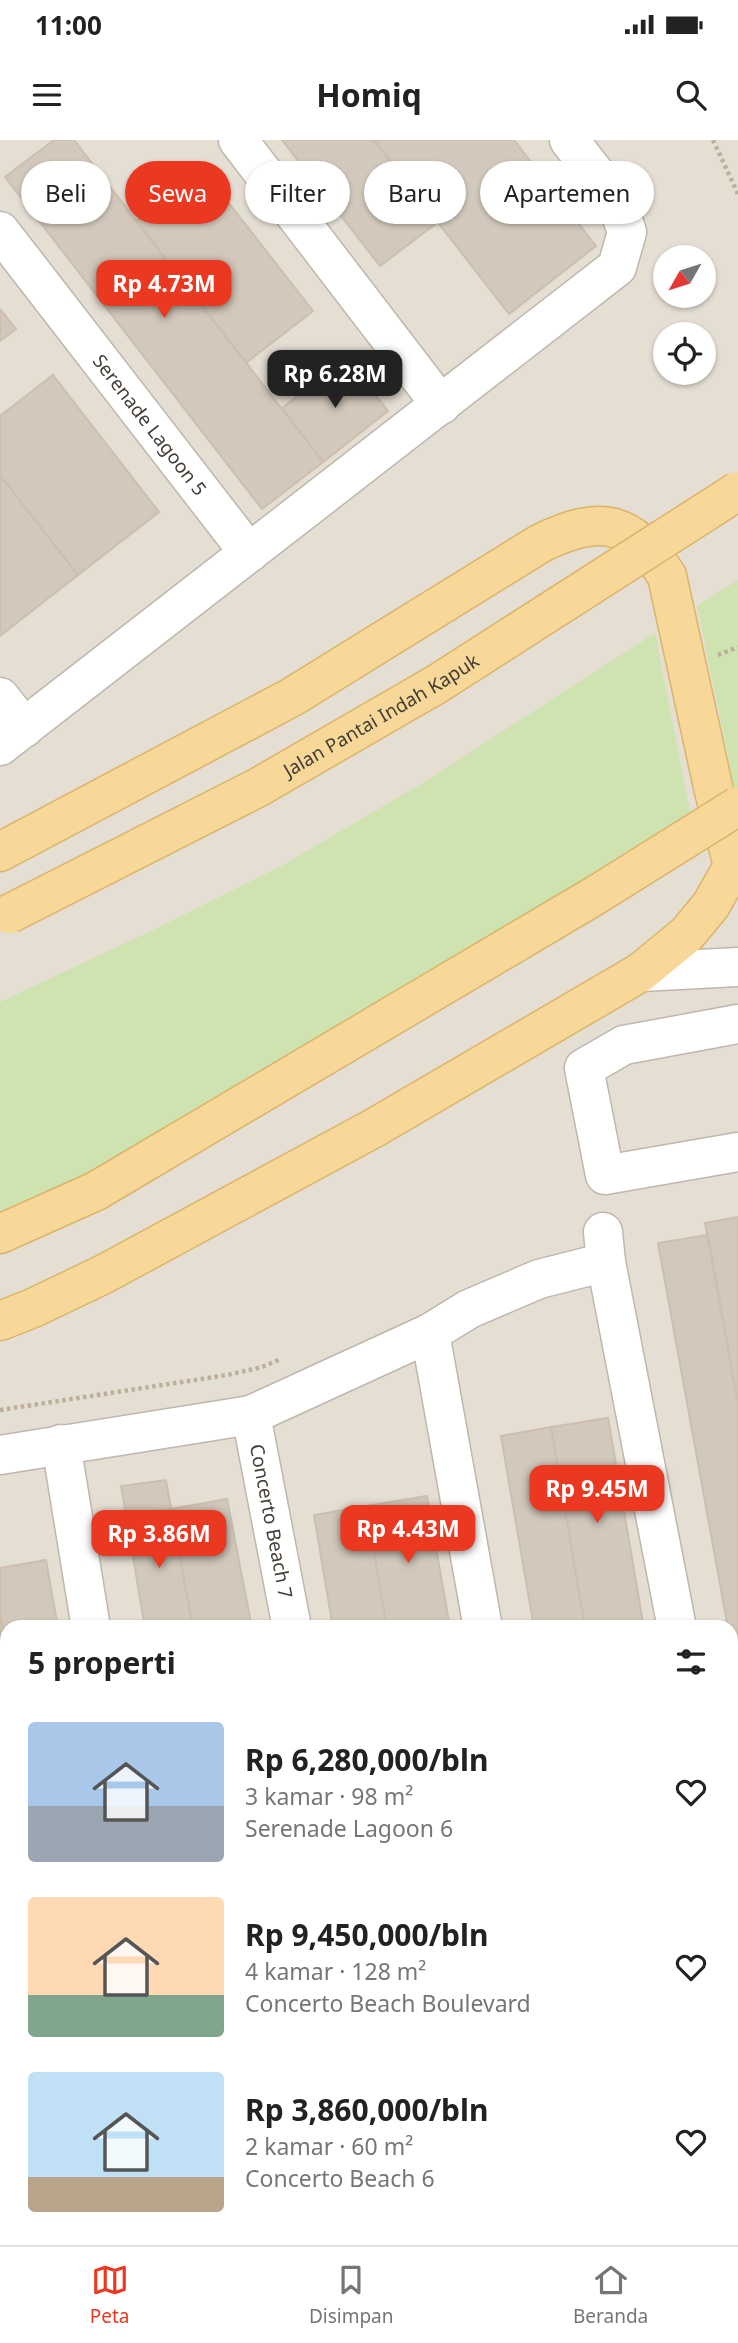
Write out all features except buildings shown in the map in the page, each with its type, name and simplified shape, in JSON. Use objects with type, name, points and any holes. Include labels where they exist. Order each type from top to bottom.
[{"type":"main road","name":"Jalan Pantai Indah Kapuk","points":[[4,917],[281,774],[437,684],[738,491]]},
{"type":"main road","points":[[0,852],[292,697],[541,543],[564,531],[589,525],[614,527],[638,538],[667,576],[714,791],[736,869],[687,934],[641,972],[350,1141],[104,1274],[0,1321]]},
{"type":"main road","points":[[0,1234],[96,1191],[596,895],[738,806]]},
{"type":"street","points":[[238,140],[441,405]]},
{"type":"street","points":[[0,697],[12,737],[617,267],[627,232],[616,200],[569,140]]},
{"type":"street","name":"Serenade Lagoon 5","points":[[0,231],[249,553]]},
{"type":"street","points":[[641,972],[738,967]]},
{"type":"street","points":[[738,1024],[624,1045],[584,1068],[604,1175],[738,1152]]},
{"type":"street","points":[[0,1455],[251,1415],[430,1333],[469,1309],[604,1247],[675,1620]]},
{"type":"street","points":[[430,1333],[482,1620]]},
{"type":"street","name":"Concerto Beach 7","points":[[251,1415],[290,1620]]},
{"type":"street","points":[[61,1444],[91,1620]]},
{"type":"path","points":[[713,140],[738,194]]},
{"type":"path","points":[[0,1410],[227,1375],[262,1367],[286,1357]]},
{"type":"shaded area","points":[[0,140],[738,140],[738,1620],[0,1620]]},
{"type":"green space","points":[[738,580],[738,788],[735,790],[697,606]]},
{"type":"green space","points":[[655,633],[692,821],[249,1087],[0,1223],[0,1002],[283,865],[421,784]]}]
